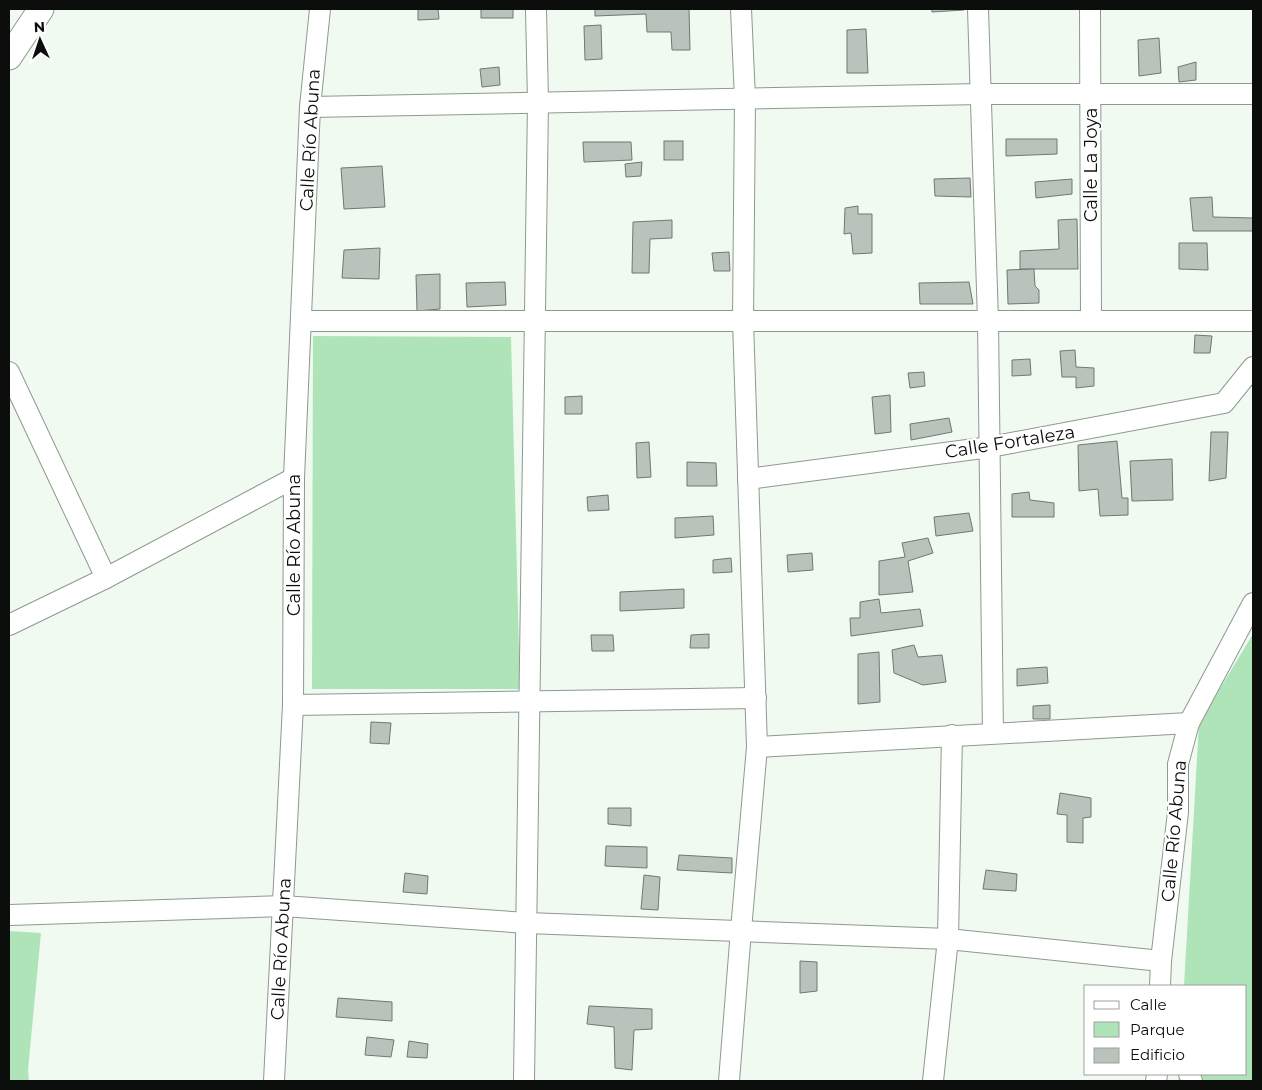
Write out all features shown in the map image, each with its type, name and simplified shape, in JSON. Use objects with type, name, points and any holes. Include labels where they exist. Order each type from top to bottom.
[{"type":"street","points":[[9,57],[41,9]]},
{"type":"street","name":"Calle Río Abuna","points":[[274,1081],[293,705],[294,478],[310,107],[320,9]]},
{"type":"street","points":[[524,1081],[538,102],[536,9]]},
{"type":"street","points":[[729,1081],[740,930],[757,747],[743,321],[745,98],[741,9]]},
{"type":"street","points":[[978,9],[988,321],[993,732]]},
{"type":"street","name":"Calle La Joya","points":[[1090,9],[1091,321]]},
{"type":"street","points":[[310,107],[982,94],[1253,94]]},
{"type":"street","points":[[302,321],[1253,321]]},
{"type":"street","name":"Calle Fortaleza","points":[[748,479],[990,447],[1224,403],[1253,367]]},
{"type":"street","points":[[9,372],[106,578]]},
{"type":"street","points":[[9,625],[106,578],[294,478]]},
{"type":"street","name":"Calle Río Abuna","points":[[1160,985],[1161,961],[1178,812],[1178,764],[1189,723],[1253,603]]},
{"type":"street","points":[[293,705],[756,698]]},
{"type":"street","points":[[757,747],[993,732],[1189,723]]},
{"type":"street","points":[[933,1081],[948,939],[952,735]]},
{"type":"street","points":[[9,919],[283,906],[527,924],[740,930],[948,939],[1161,961]]},
{"type":"green space","points":[[313,336],[511,337],[520,689],[312,689]]},
{"type":"green space","points":[[1253,634],[1253,1081],[1178,1081],[1179,1075],[1247,1075],[1247,985],[1184,985],[1199,723]]},
{"type":"green space","points":[[9,931],[41,933],[28,1070],[29,1081],[9,1081]]},
{"type":"building","points":[[418,9],[438,9],[439,19],[418,20]]},
{"type":"building","points":[[481,9],[513,9],[513,18],[481,18]]},
{"type":"building","points":[[595,9],[689,9],[690,50],[672,50],[671,32],[647,32],[646,14],[595,16]]},
{"type":"building","points":[[932,9],[964,9],[964,10],[932,12]]},
{"type":"building","points":[[601,25],[602,59],[585,60],[584,26]]},
{"type":"building","points":[[866,29],[868,73],[847,73],[847,30]]},
{"type":"building","points":[[1159,38],[1161,73],[1139,76],[1138,40]]},
{"type":"building","points":[[1196,62],[1196,80],[1179,82],[1178,67]]},
{"type":"building","points":[[499,67],[500,85],[482,87],[480,69]]},
{"type":"building","points":[[1006,139],[1057,139],[1057,154],[1006,156]]},
{"type":"building","points":[[664,141],[683,141],[683,160],[664,160]]},
{"type":"building","points":[[583,142],[631,142],[632,160],[584,162]]},
{"type":"building","points":[[642,162],[641,176],[626,177],[625,164]]},
{"type":"building","points":[[382,166],[385,207],[344,209],[341,168]]},
{"type":"building","points":[[970,178],[971,197],[935,196],[934,179]]},
{"type":"building","points":[[1072,179],[1072,194],[1036,198],[1035,182]]},
{"type":"building","points":[[1212,197],[1213,217],[1253,218],[1253,231],[1193,231],[1190,198]]},
{"type":"building","points":[[858,206],[858,214],[872,214],[872,253],[853,254],[851,233],[844,234],[845,208]]},
{"type":"building","points":[[1077,219],[1078,269],[1020,269],[1020,251],[1059,249],[1058,220]]},
{"type":"building","points":[[672,220],[672,238],[650,239],[649,273],[632,273],[633,222]]},
{"type":"building","points":[[1179,243],[1207,243],[1208,270],[1179,269]]},
{"type":"building","points":[[380,248],[379,279],[342,278],[344,250]]},
{"type":"building","points":[[729,252],[730,271],[714,271],[712,253]]},
{"type":"building","points":[[1034,269],[1035,286],[1039,290],[1039,303],[1008,304],[1007,270]]},
{"type":"building","points":[[440,274],[440,309],[417,311],[416,275]]},
{"type":"building","points":[[505,282],[506,305],[467,307],[466,283]]},
{"type":"building","points":[[969,282],[973,304],[920,304],[919,283]]},
{"type":"building","points":[[1195,335],[1212,336],[1210,353],[1194,353]]},
{"type":"building","points":[[1075,350],[1076,367],[1094,368],[1094,386],[1076,388],[1076,377],[1062,377],[1060,351]]},
{"type":"building","points":[[1030,359],[1031,375],[1012,376],[1012,360]]},
{"type":"building","points":[[924,372],[925,386],[910,388],[908,373]]},
{"type":"building","points":[[890,395],[891,432],[875,434],[872,397]]},
{"type":"building","points":[[582,396],[582,414],[565,414],[565,397]]},
{"type":"building","points":[[949,418],[952,432],[911,440],[910,424]]},
{"type":"building","points":[[1211,432],[1228,432],[1226,478],[1209,481]]},
{"type":"building","points":[[1117,441],[1122,498],[1128,498],[1128,515],[1100,516],[1098,489],[1079,491],[1078,445]]},
{"type":"building","points":[[649,442],[651,477],[637,478],[636,443]]},
{"type":"building","points":[[1172,459],[1173,500],[1132,501],[1130,461]]},
{"type":"building","points":[[687,462],[716,463],[717,486],[687,486]]},
{"type":"building","points":[[1029,492],[1030,500],[1054,503],[1054,517],[1012,517],[1012,494]]},
{"type":"building","points":[[608,495],[609,510],[588,511],[587,497]]},
{"type":"building","points":[[969,513],[973,531],[936,536],[934,517]]},
{"type":"building","points":[[713,516],[714,535],[675,538],[675,518]]},
{"type":"building","points":[[928,538],[933,553],[908,561],[913,592],[879,595],[879,561],[905,557],[902,543]]},
{"type":"building","points":[[812,553],[813,570],[788,572],[787,555]]},
{"type":"building","points":[[731,558],[732,572],[713,573],[713,560]]},
{"type":"building","points":[[684,589],[684,608],[620,611],[620,592]]},
{"type":"building","points":[[879,599],[881,613],[920,609],[923,626],[851,636],[850,618],[860,618],[860,602]]},
{"type":"building","points":[[709,634],[709,648],[690,648],[691,635]]},
{"type":"building","points":[[591,635],[613,635],[614,651],[592,651]]},
{"type":"building","points":[[914,645],[918,657],[942,655],[946,682],[923,685],[894,673],[892,650]]},
{"type":"building","points":[[879,652],[880,702],[858,704],[858,654]]},
{"type":"building","points":[[1047,667],[1048,683],[1017,686],[1017,669]]},
{"type":"building","points":[[1050,705],[1050,719],[1033,719],[1033,706]]},
{"type":"building","points":[[371,722],[391,723],[389,744],[370,743]]},
{"type":"building","points":[[1060,793],[1091,798],[1091,817],[1083,818],[1083,843],[1067,842],[1067,815],[1057,814]]},
{"type":"building","points":[[608,808],[631,808],[631,826],[608,824]]},
{"type":"building","points":[[606,846],[647,847],[647,868],[605,866]]},
{"type":"building","points":[[679,855],[732,858],[732,873],[677,870]]},
{"type":"building","points":[[986,870],[1017,874],[1016,891],[983,889]]},
{"type":"building","points":[[405,873],[428,876],[427,894],[403,892]]},
{"type":"building","points":[[644,875],[660,877],[658,910],[641,909]]},
{"type":"building","points":[[800,961],[817,962],[817,991],[800,993]]},
{"type":"building","points":[[338,998],[392,1002],[392,1021],[336,1017]]},
{"type":"building","points":[[589,1006],[652,1009],[652,1029],[634,1030],[632,1070],[615,1068],[614,1027],[587,1024]]},
{"type":"building","points":[[367,1037],[394,1040],[391,1057],[365,1055]]},
{"type":"building","points":[[409,1041],[428,1044],[427,1058],[407,1057]]}]
